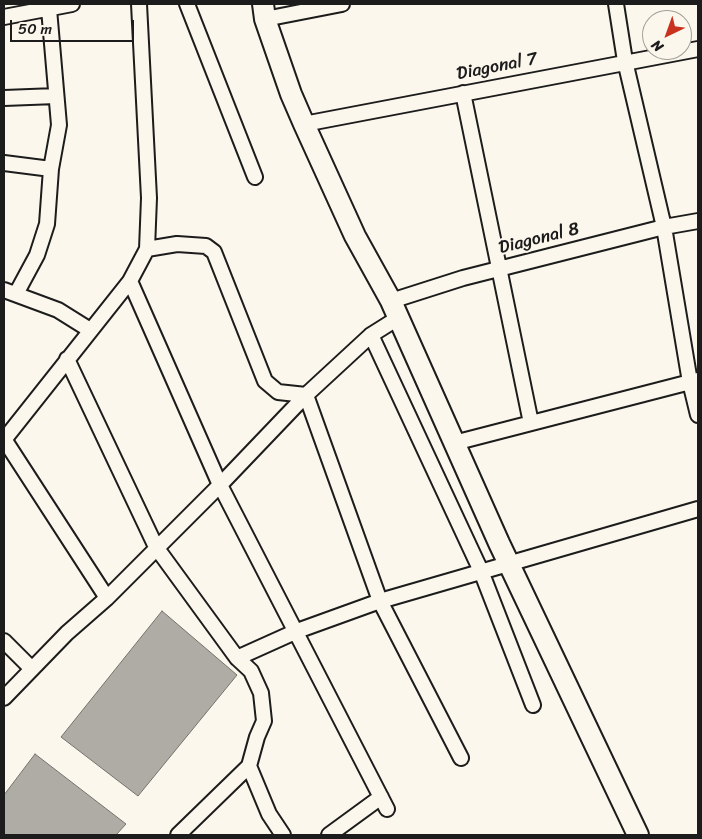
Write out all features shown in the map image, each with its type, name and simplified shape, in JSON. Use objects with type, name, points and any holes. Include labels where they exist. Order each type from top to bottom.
[{"type":"main road","points":[[264,11],[291,94],[304,124],[355,236],[395,309],[508,563],[638,835]]},
{"type":"street","points":[[4,17],[72,4]]},
{"type":"street","points":[[107,598],[4,440],[66,359],[130,281],[147,250],[150,198],[139,4]]},
{"type":"street","points":[[188,4],[255,178]]},
{"type":"street","points":[[264,11],[342,4]]},
{"type":"street","points":[[616,4],[625,61],[664,227],[694,381],[698,415]]},
{"type":"street","points":[[48,9],[59,125],[51,169],[47,224],[37,255],[10,292],[58,310],[90,330]]},
{"type":"street","name":"Diagonal 7","points":[[304,124],[625,61],[698,49]]},
{"type":"street","points":[[463,93],[531,423]]},
{"type":"street","points":[[4,98],[56,96]]},
{"type":"street","points":[[4,163],[51,169]]},
{"type":"street","name":"Diagonal 8","points":[[4,698],[67,633],[107,598],[156,547],[220,486],[306,395],[371,335],[395,309],[500,269],[664,227],[698,221]]},
{"type":"street","points":[[147,250],[177,244],[206,246],[214,252],[265,381],[278,392],[306,395],[380,601],[461,758]]},
{"type":"street","points":[[130,281],[220,486],[297,631],[384,803],[328,835]]},
{"type":"street","points":[[371,335],[481,571],[533,705]]},
{"type":"street","points":[[66,359],[156,547],[237,658],[250,671],[261,693],[264,721],[257,737],[249,766],[178,835]]},
{"type":"street","points":[[454,443],[694,381]]},
{"type":"street","points":[[237,658],[297,631],[380,601],[698,509]]},
{"type":"street","points":[[4,641],[32,669]]},
{"type":"street","points":[[249,766],[269,814],[283,835]]},
{"type":"shaded area","points":[[162,611],[237,675],[138,796],[61,737]]},
{"type":"shaded area","points":[[35,754],[126,824],[116,835],[4,835],[4,795]]}]
